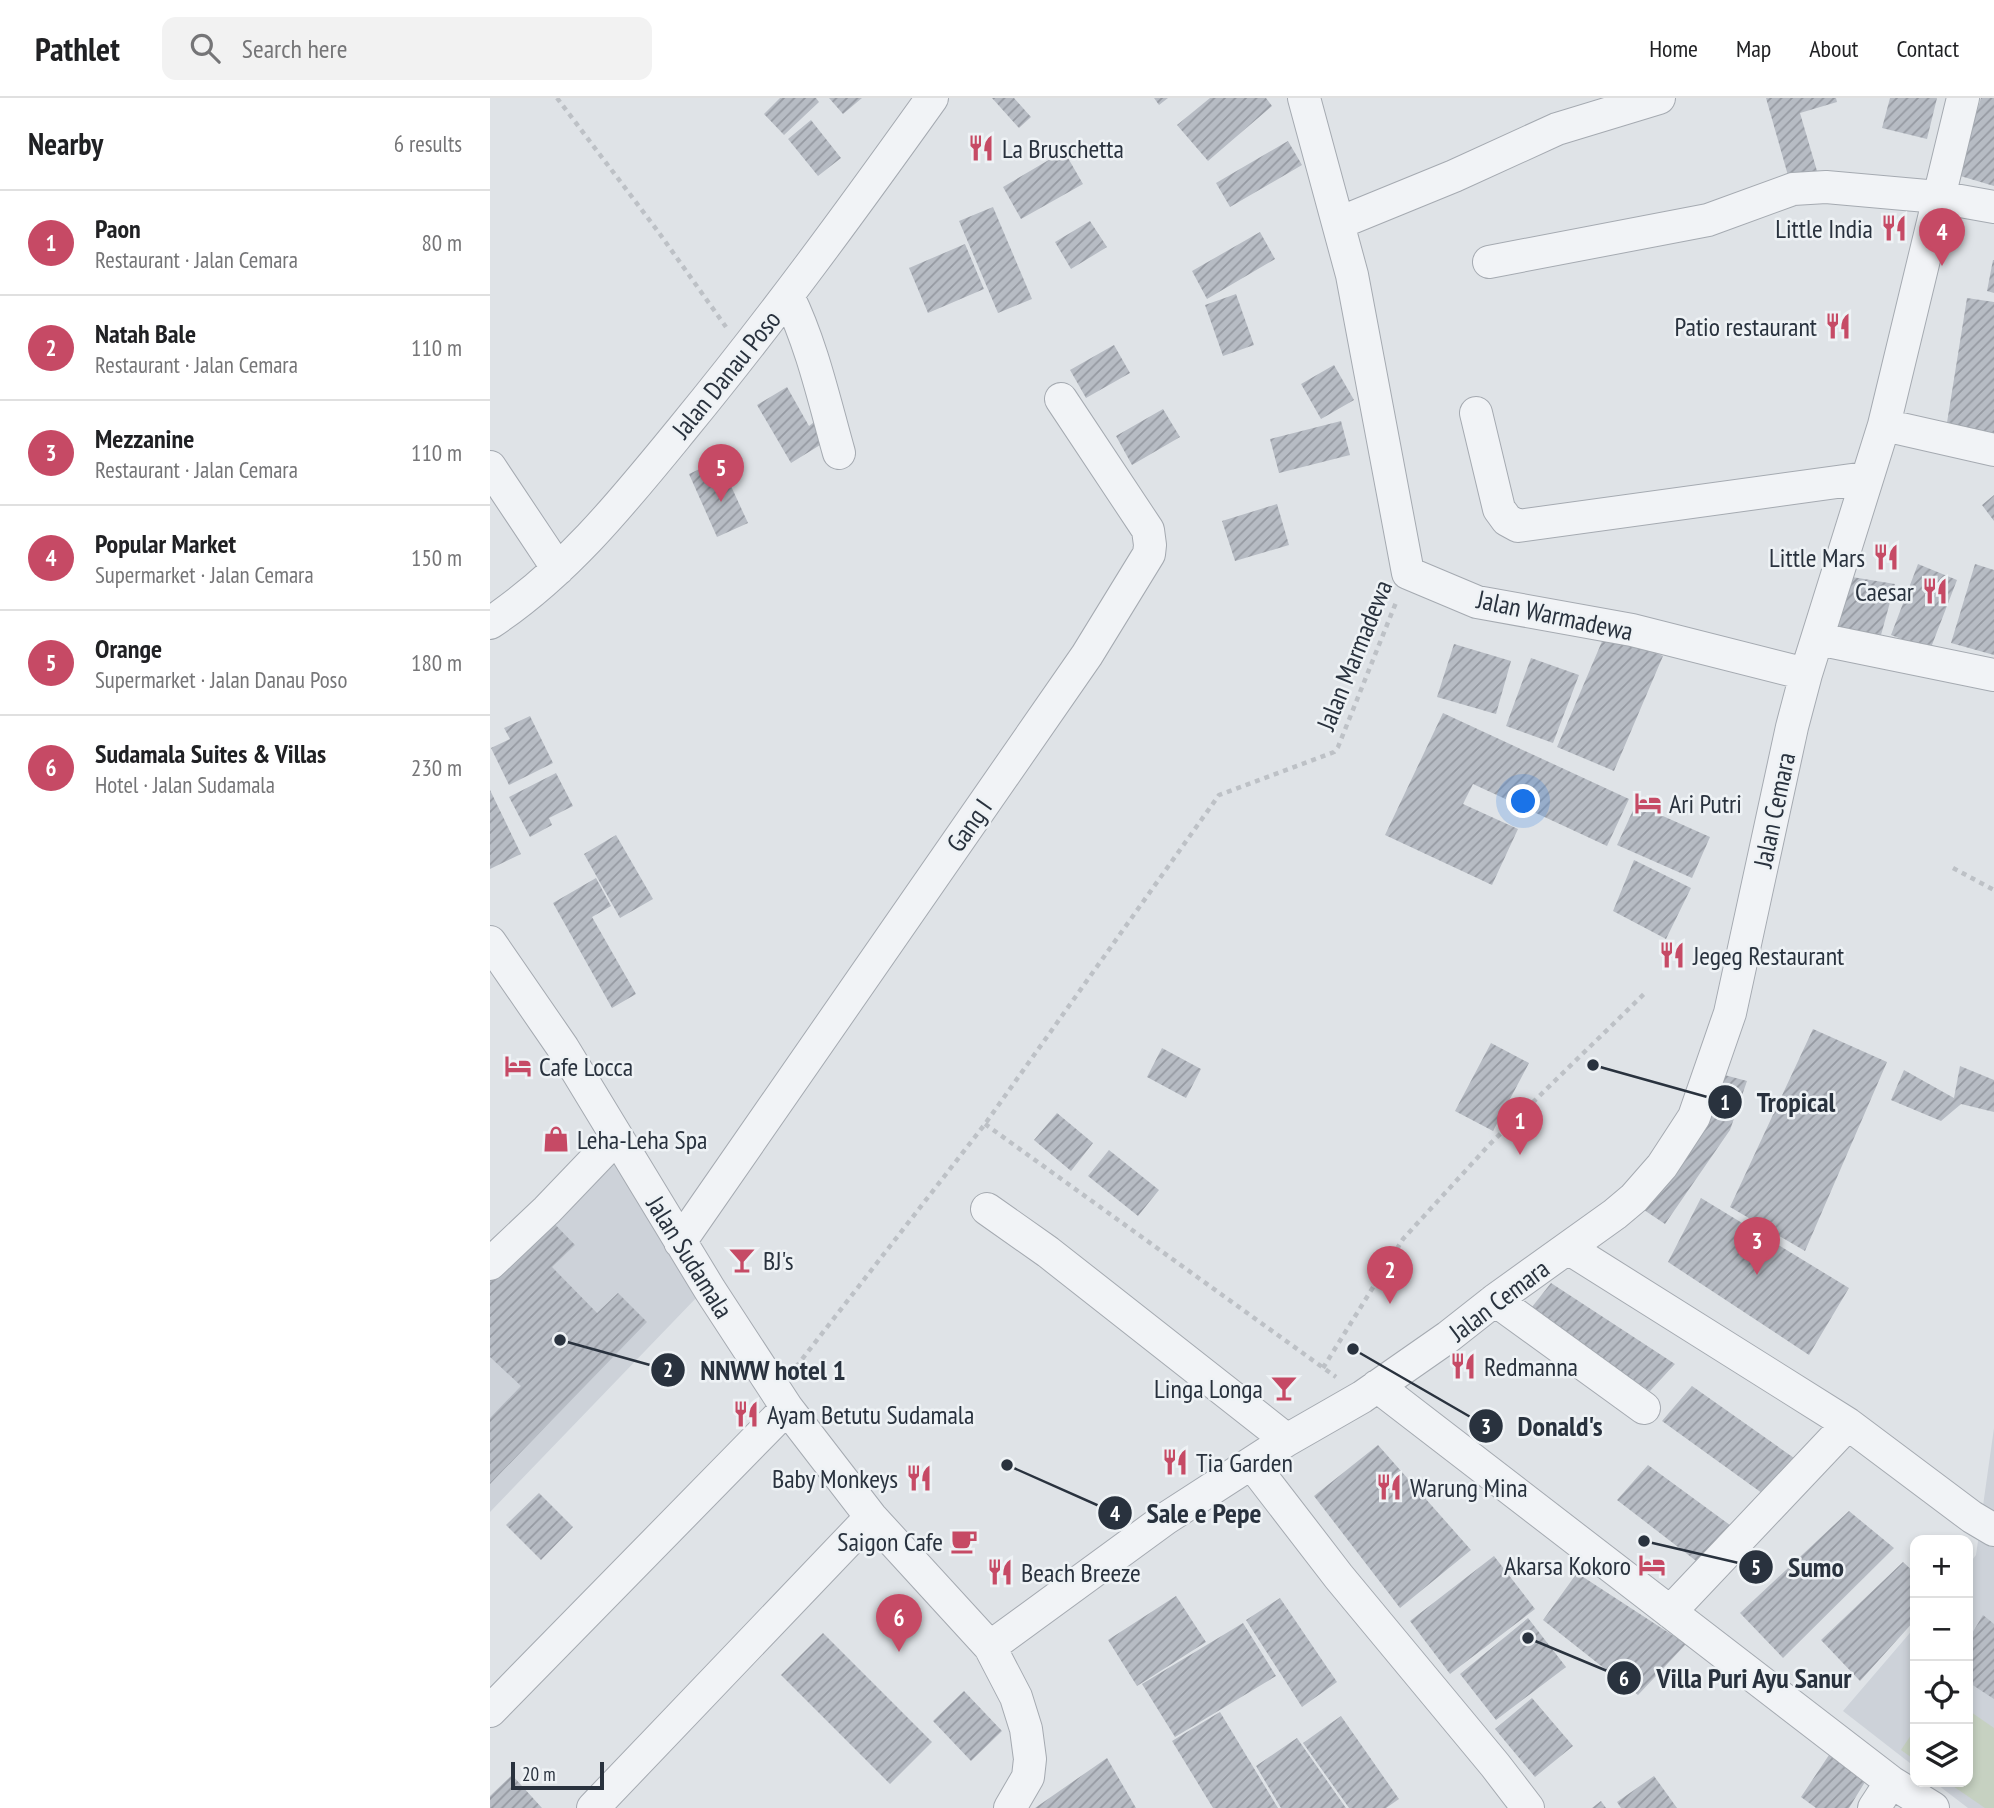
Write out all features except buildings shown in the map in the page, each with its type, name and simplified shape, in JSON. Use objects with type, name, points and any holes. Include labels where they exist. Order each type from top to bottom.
[{"type":"street","name":"Jalan Danau Poso","points":[[490,623],[519,603],[558,569],[652,465],[744,354],[933,98]]},
{"type":"street","points":[[1304,98],[1352,275],[1408,573]]},
{"type":"street","points":[[1339,223],[1454,176],[1557,129],[1660,98]]},
{"type":"street","name":"Jalan Cemara","points":[[990,1647],[1166,1519],[1287,1440],[1370,1391],[1448,1338],[1495,1300],[1568,1248],[1634,1198],[1662,1167],[1694,1117],[1730,1013],[1792,727],[1884,425],[1963,98]]},
{"type":"street","points":[[1489,262],[1708,220],[1793,189],[1826,187],[1938,197],[1994,206]]},
{"type":"street","points":[[788,296],[811,355],[839,453]]},
{"type":"street","name":"Gang I","points":[[680,1242],[1087,655],[1149,554],[1148,530],[1061,399]]},
{"type":"street","points":[[1476,413],[1499,509],[1507,520],[1518,526],[1866,478]]},
{"type":"street","points":[[1884,425],[1994,450]]},
{"type":"street","points":[[490,467],[558,569]]},
{"type":"street","name":"Jalan Warmadewa","points":[[1408,573],[1477,601],[1632,630],[1806,674]]},
{"type":"street","points":[[1818,639],[1994,675]]},
{"type":"street","name":"Jalan Sudamala","points":[[495,962],[562,1048],[680,1242],[782,1400],[871,1517],[990,1647],[1016,1697],[1026,1728],[1030,1759],[1028,1777],[1010,1808]]},
{"type":"street","points":[[490,1264],[547,1210],[616,1138]]},
{"type":"street","points":[[987,1209],[1048,1252],[1287,1440]]},
{"type":"street","points":[[1568,1248],[1848,1424],[1972,1517],[1994,1530]]},
{"type":"street","points":[[1495,1300],[1644,1408]]},
{"type":"street","points":[[1370,1391],[1670,1612],[1882,1795],[1933,1808]]},
{"type":"street","points":[[490,1711],[782,1400]]},
{"type":"street","points":[[1670,1612],[1848,1424]]},
{"type":"street","points":[[1252,1464],[1339,1577],[1528,1808]]},
{"type":"street","points":[[593,1808],[871,1517]]},
{"type":"path","points":[[557,99],[666,242],[744,354]]},
{"type":"path","name":"Jalan Marmadewa","points":[[985,1124],[1219,795],[1334,752],[1338,747],[1408,573]]},
{"type":"path","points":[[1953,867],[1994,890]]},
{"type":"path","points":[[1323,1368],[1403,1239],[1489,1145],[1646,993]]},
{"type":"path","points":[[782,1400],[985,1124],[1323,1368],[1370,1391]]},
{"type":"shaded area","points":[[609,1154],[698,1296],[490,1512],[490,1270]]},
{"type":"shaded area","points":[[1994,1428],[1994,1808],[1968,1808],[1941,1787],[1973,1787],[1973,1559],[1976,1555]]},
{"type":"shaded area","points":[[1910,1633],[1910,1763],[1843,1711]]},
{"type":"green space","points":[[1973,1713],[1994,1728],[1994,1808],[1985,1808],[1954,1787],[1973,1787]]},
{"type":"green space","points":[[1910,1736],[1910,1756],[1901,1750]]},
{"type":"place","name":"La Bruschetta","points":[[981,148]]},
{"type":"place","name":"Little India","points":[[1894,228]]},
{"type":"place","name":"Popular Market","points":[[1942,266]]},
{"type":"place","name":"Patio restaurant","points":[[1838,326]]},
{"type":"place","name":"Orange","points":[[721,502]]},
{"type":"place","name":"Little Mars","points":[[1886,557]]},
{"type":"place","name":"Caesar","points":[[1935,591]]},
{"type":"place","name":"Ari Putri","points":[[1648,803]]},
{"type":"place","name":"Jegeg Restaurant","points":[[1672,955]]},
{"type":"place","name":"Tropical","points":[[1593,1065]]},
{"type":"place","name":"Cafe Locca","points":[[518,1066]]},
{"type":"place","name":"Leha-Leha Spa","points":[[556,1139]]},
{"type":"place","name":"Paon","points":[[1520,1155]]},
{"type":"place","name":"BJ's","points":[[742,1260]]},
{"type":"place","name":"Mezzanine","points":[[1757,1275]]},
{"type":"place","name":"Natah Bale","points":[[1390,1304]]},
{"type":"place","name":"NNWW hotel 1","points":[[560,1340]]},
{"type":"place","name":"Donald's","points":[[1353,1349]]},
{"type":"place","name":"Redmanna","points":[[1463,1366]]},
{"type":"place","name":"Linga Longa","points":[[1284,1388]]},
{"type":"place","name":"Ayam Betutu Sudamala","points":[[746,1414]]},
{"type":"place","name":"Tia Garden","points":[[1175,1462]]},
{"type":"place","name":"Sale e Pepe","points":[[1007,1465]]},
{"type":"place","name":"Baby Monkeys","points":[[919,1478]]},
{"type":"place","name":"Warung Mina","points":[[1389,1487]]},
{"type":"place","name":"Saigon Cafe","points":[[964,1541]]},
{"type":"place","name":"Sumo","points":[[1644,1541]]},
{"type":"place","name":"Akarsa Kokoro","points":[[1652,1565]]},
{"type":"place","name":"Beach Breeze","points":[[1000,1572]]},
{"type":"place","name":"Villa Puri Ayu Sanur","points":[[1528,1638]]},
{"type":"place","name":"Sudamala Suites & Villas","points":[[899,1652]]}]
